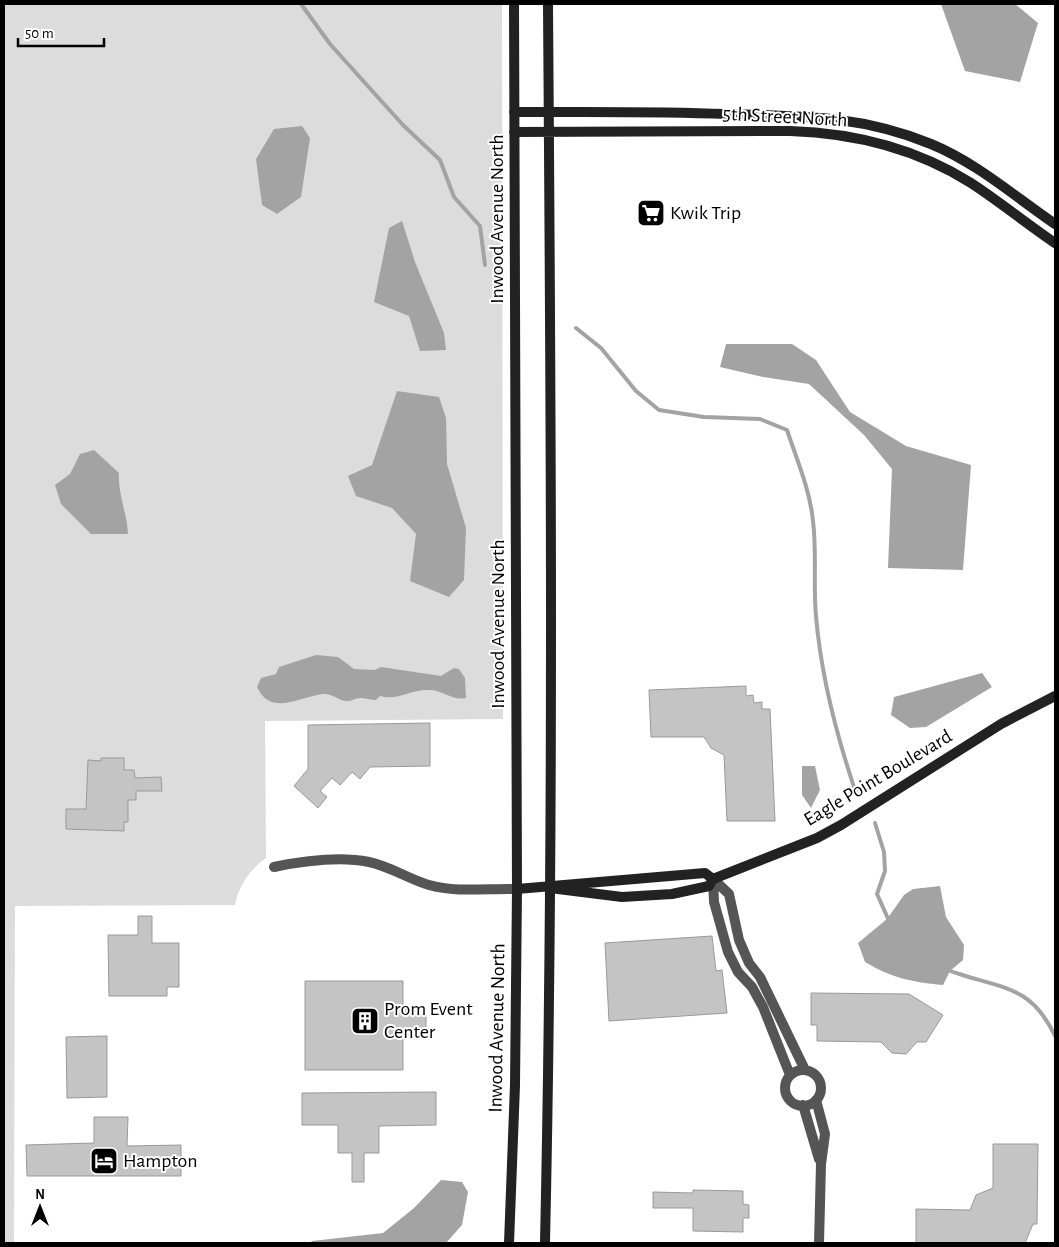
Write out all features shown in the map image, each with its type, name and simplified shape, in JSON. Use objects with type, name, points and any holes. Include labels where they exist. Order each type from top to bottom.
[{"type":"main road","name":"Inwood Avenue North","points":[[509,1243],[515,1085],[517,889],[514,4]]},
{"type":"main road","points":[[545,1243],[549,1075],[550,888],[548,4]]},
{"type":"main road","name":"5th Street North","points":[[514,112],[796,115],[864,123],[914,138],[961,159],[988,175],[1055,224]]},
{"type":"main road","name":"5th Street North","points":[[514,132],[796,131],[832,134],[865,140],[908,152],[956,174],[1055,243]]},
{"type":"main road","name":"Eagle Point Boulevard","points":[[550,888],[622,897],[672,894],[709,886],[713,878],[817,838],[856,816],[1002,724],[1055,696]]},
{"type":"main road","points":[[517,889],[550,888],[611,880],[705,873],[713,878]]},
{"type":"street","points":[[274,867],[299,862],[354,860],[370,862],[430,886],[517,889]]},
{"type":"street","points":[[713,878],[729,894],[739,940],[749,962],[760,977],[805,1070]]},
{"type":"street","points":[[713,878],[714,902],[728,952],[738,972],[752,987],[763,1007],[790,1075],[785,1086],[788,1097],[792,1102],[803,1106],[816,1100],[821,1092],[820,1082],[814,1073],[805,1070],[790,1075]]},
{"type":"street","points":[[816,1100],[825,1134],[821,1164],[819,1243]]},
{"type":"street","points":[[803,1106],[821,1164]]},
{"type":"shaded area","points":[[4,4],[502,4],[503,719],[265,721],[266,858],[255,867],[246,879],[235,905],[15,906],[14,1243],[4,1243]]},
{"type":"shaded area","points":[[941,4],[1015,4],[1038,23],[1020,82],[965,71]]},
{"type":"shaded area","points":[[302,126],[310,138],[301,197],[277,214],[262,205],[256,159],[274,129]]},
{"type":"shaded area","points":[[402,221],[415,262],[444,333],[446,350],[420,351],[409,316],[374,302],[389,228]]},
{"type":"shaded area","points":[[726,344],[792,344],[816,360],[850,412],[906,446],[971,465],[963,570],[888,568],[892,469],[864,435],[809,384],[763,377],[720,367]]},
{"type":"shaded area","points":[[397,391],[439,397],[446,418],[447,464],[466,528],[464,580],[449,597],[410,581],[416,534],[392,508],[356,496],[348,476],[372,465]]},
{"type":"shaded area","points":[[94,450],[119,473],[128,534],[91,534],[61,504],[55,485],[70,474],[80,454]]},
{"type":"shaded area","points":[[316,655],[338,657],[354,669],[375,670],[381,667],[441,676],[454,668],[459,669],[465,678],[466,698],[456,698],[434,690],[422,690],[393,697],[380,696],[376,700],[360,698],[347,701],[328,694],[322,694],[286,703],[278,703],[270,701],[263,696],[257,687],[261,678],[276,674],[279,667]]},
{"type":"shaded area","points":[[982,673],[992,687],[926,727],[910,728],[891,715],[894,697]]},
{"type":"shaded area","points":[[802,766],[815,766],[820,790],[811,808],[802,795]]},
{"type":"shaded area","points":[[940,886],[946,917],[964,945],[963,960],[950,971],[943,985],[902,978],[884,972],[865,962],[858,943],[887,919],[904,895],[913,889]]},
{"type":"shaded area","points":[[441,1180],[462,1182],[468,1192],[462,1225],[446,1243],[310,1243],[312,1241],[383,1233],[414,1208]]},
{"type":"building","points":[[746,686],[746,696],[753,695],[754,703],[762,702],[762,709],[770,709],[775,821],[727,821],[724,755],[711,748],[704,737],[651,737],[649,690]]},
{"type":"building","points":[[430,723],[430,766],[370,767],[360,779],[352,772],[340,785],[332,778],[320,791],[327,797],[318,808],[294,786],[308,769],[308,725]]},
{"type":"building","points":[[101,758],[124,758],[124,770],[134,770],[135,778],[161,777],[162,791],[136,791],[136,800],[128,800],[128,822],[124,822],[124,831],[66,829],[66,809],[86,809],[88,760],[101,761]]},
{"type":"building","points":[[138,916],[152,916],[152,943],[179,943],[179,987],[167,987],[167,996],[109,996],[108,935],[138,935]]},
{"type":"building","points":[[712,936],[716,971],[722,970],[727,1013],[609,1021],[605,943]]},
{"type":"building","name":"Prom Event Center","points":[[305,981],[403,981],[403,1008],[426,1008],[426,1034],[403,1034],[403,1070],[305,1070]]},
{"type":"building","points":[[811,993],[909,994],[943,1015],[926,1042],[917,1042],[906,1054],[892,1053],[881,1042],[817,1041],[817,1025],[811,1025]]},
{"type":"building","points":[[107,1036],[107,1097],[67,1098],[66,1037]]},
{"type":"building","points":[[436,1092],[436,1125],[379,1126],[379,1153],[364,1153],[364,1182],[352,1182],[352,1153],[338,1153],[338,1125],[302,1125],[302,1093]]},
{"type":"building","name":"Hampton","points":[[94,1117],[128,1117],[127,1146],[181,1145],[181,1176],[27,1176],[26,1145],[94,1143]]},
{"type":"building","points":[[993,1144],[1038,1144],[1037,1224],[1033,1224],[1025,1243],[916,1243],[916,1209],[970,1210],[976,1195],[993,1188]]},
{"type":"building","points":[[693,1190],[743,1191],[743,1204],[749,1205],[749,1218],[743,1218],[743,1232],[693,1231],[693,1208],[653,1208],[653,1192],[693,1193]]},
{"type":"waterway","points":[[301,4],[330,44],[403,125],[440,160],[454,197],[480,226],[485,265]]},
{"type":"waterway","points":[[576,328],[601,348],[636,391],[659,410],[704,417],[760,419],[787,430],[803,475],[811,509],[815,545],[816,616],[826,684],[842,750],[856,793]]},
{"type":"waterway","points":[[875,823],[884,852],[885,871],[877,894],[890,923]]},
{"type":"waterway","points":[[946,969],[1000,986],[1022,996],[1040,1011],[1055,1036]]},
{"type":"place","name":"Kwik Trip","points":[[651,213]]},
{"type":"place","name":"Prom Event Center","points":[[365,1021]]},
{"type":"place","name":"Hampton","points":[[104,1161]]}]
